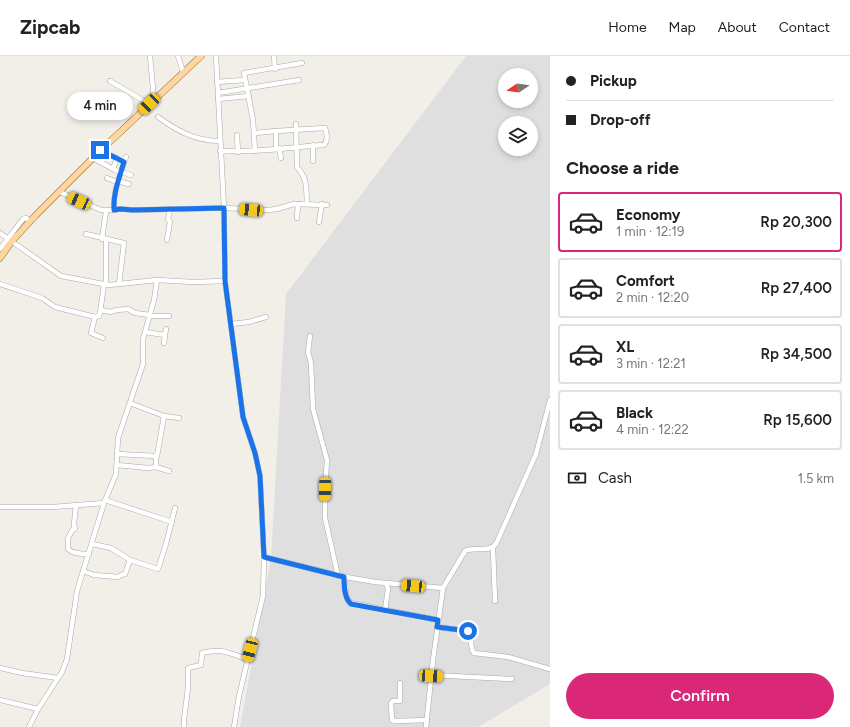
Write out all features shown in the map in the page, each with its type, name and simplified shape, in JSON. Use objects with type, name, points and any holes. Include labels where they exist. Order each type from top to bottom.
[{"type":"main road","points":[[0,258],[10,239],[60,192],[100,150],[154,98],[201,56]]},
{"type":"street","points":[[150,56],[154,98]]},
{"type":"street","points":[[178,56],[183,72]]},
{"type":"street","points":[[216,56],[224,208],[225,281],[243,417],[256,454],[260,476],[264,557],[263,594],[247,659],[234,727]]},
{"type":"street","points":[[274,56],[275,69]]},
{"type":"street","points":[[255,151],[255,134],[244,75],[245,72],[275,69],[302,63]]},
{"type":"street","points":[[217,82],[245,80]]},
{"type":"street","points":[[218,93],[247,87],[299,80]]},
{"type":"street","points":[[110,81],[149,104]]},
{"type":"street","points":[[218,98],[249,96]]},
{"type":"street","points":[[158,118],[184,134],[209,141],[220,141]]},
{"type":"street","points":[[296,124],[297,167],[303,173],[305,178],[306,204]]},
{"type":"street","points":[[220,151],[255,151],[326,144],[325,128],[255,134]]},
{"type":"street","points":[[276,131],[278,149],[281,158]]},
{"type":"street","points":[[237,134],[238,152]]},
{"type":"street","points":[[313,145],[313,161]]},
{"type":"street","points":[[100,150],[124,162]]},
{"type":"street","points":[[114,210],[114,198],[126,157]]},
{"type":"street","points":[[93,158],[113,169],[131,175]]},
{"type":"street","points":[[113,169],[117,158]]},
{"type":"street","points":[[107,178],[129,184]]},
{"type":"street","points":[[60,192],[95,209],[106,211],[120,209],[224,208],[268,210],[298,204],[325,205],[319,222]]},
{"type":"street","points":[[297,218],[298,204]]},
{"type":"street","points":[[167,240],[170,222],[168,220],[170,209]]},
{"type":"street","points":[[0,284],[42,298],[55,307],[95,317],[100,316],[105,284],[104,239],[106,211]]},
{"type":"street","points":[[0,233],[61,276],[105,284],[157,280],[193,282],[225,281]]},
{"type":"street","points":[[86,234],[124,244],[119,284]]},
{"type":"street","points":[[0,249],[10,239]]},
{"type":"street","points":[[29,727],[38,709],[58,678],[67,659],[77,591],[104,502],[114,478],[117,465],[118,438],[143,362],[143,339],[154,300],[157,280]]},
{"type":"street","points":[[101,310],[110,312],[128,309],[138,314],[169,316]]},
{"type":"street","points":[[95,317],[91,333],[103,338]]},
{"type":"street","points":[[231,324],[249,322],[266,317]]},
{"type":"street","points":[[164,343],[166,329]]},
{"type":"street","points":[[145,332],[165,335]]},
{"type":"street","points":[[310,336],[308,352],[311,363],[314,409],[327,460],[325,518],[338,576]]},
{"type":"street","points":[[426,727],[431,676],[443,588],[465,551],[469,549],[492,548],[496,544],[536,454],[550,400]]},
{"type":"street","points":[[130,403],[164,416],[179,418]]},
{"type":"street","points":[[156,467],[156,457],[164,416]]},
{"type":"street","points":[[117,454],[156,457]]},
{"type":"street","points":[[117,465],[148,468],[156,467],[166,472]]},
{"type":"street","points":[[0,507],[76,505],[104,502],[172,522]]},
{"type":"street","points":[[76,505],[74,524],[75,529],[73,529],[68,538],[68,549],[71,552],[89,554]]},
{"type":"street","points":[[92,544],[111,548],[130,560],[158,570],[175,508]]},
{"type":"street","points":[[492,548],[495,601]]},
{"type":"street","points":[[264,557],[338,576],[386,583],[443,588]]},
{"type":"street","points":[[83,571],[94,575],[118,577],[125,574],[130,560]]},
{"type":"street","points":[[344,577],[345,592],[349,602],[411,616],[438,620]]},
{"type":"street","points":[[385,610],[388,589],[386,583]]},
{"type":"street","points":[[437,627],[468,631],[470,633],[474,653],[508,657],[550,669]]},
{"type":"street","points":[[184,727],[188,688],[187,669],[189,667],[201,665],[202,653],[213,650],[219,650],[247,659]]},
{"type":"street","points":[[0,668],[58,678]]},
{"type":"street","points":[[431,676],[512,680]]},
{"type":"street","points":[[400,683],[400,702],[393,701],[391,703],[392,720],[426,720]]},
{"type":"street","points":[[0,700],[38,709]]},
{"type":"shaded area","points":[[466,56],[550,56],[550,684],[478,727],[240,727],[271,559],[286,294]]},
{"type":"route","points":[[100,150],[124,162],[117,182],[114,198],[114,210],[186,210],[224,208],[225,281],[243,417],[255,453],[260,476],[264,557],[344,577],[345,592],[348,601],[351,604],[438,620],[437,627],[468,631]]}]
